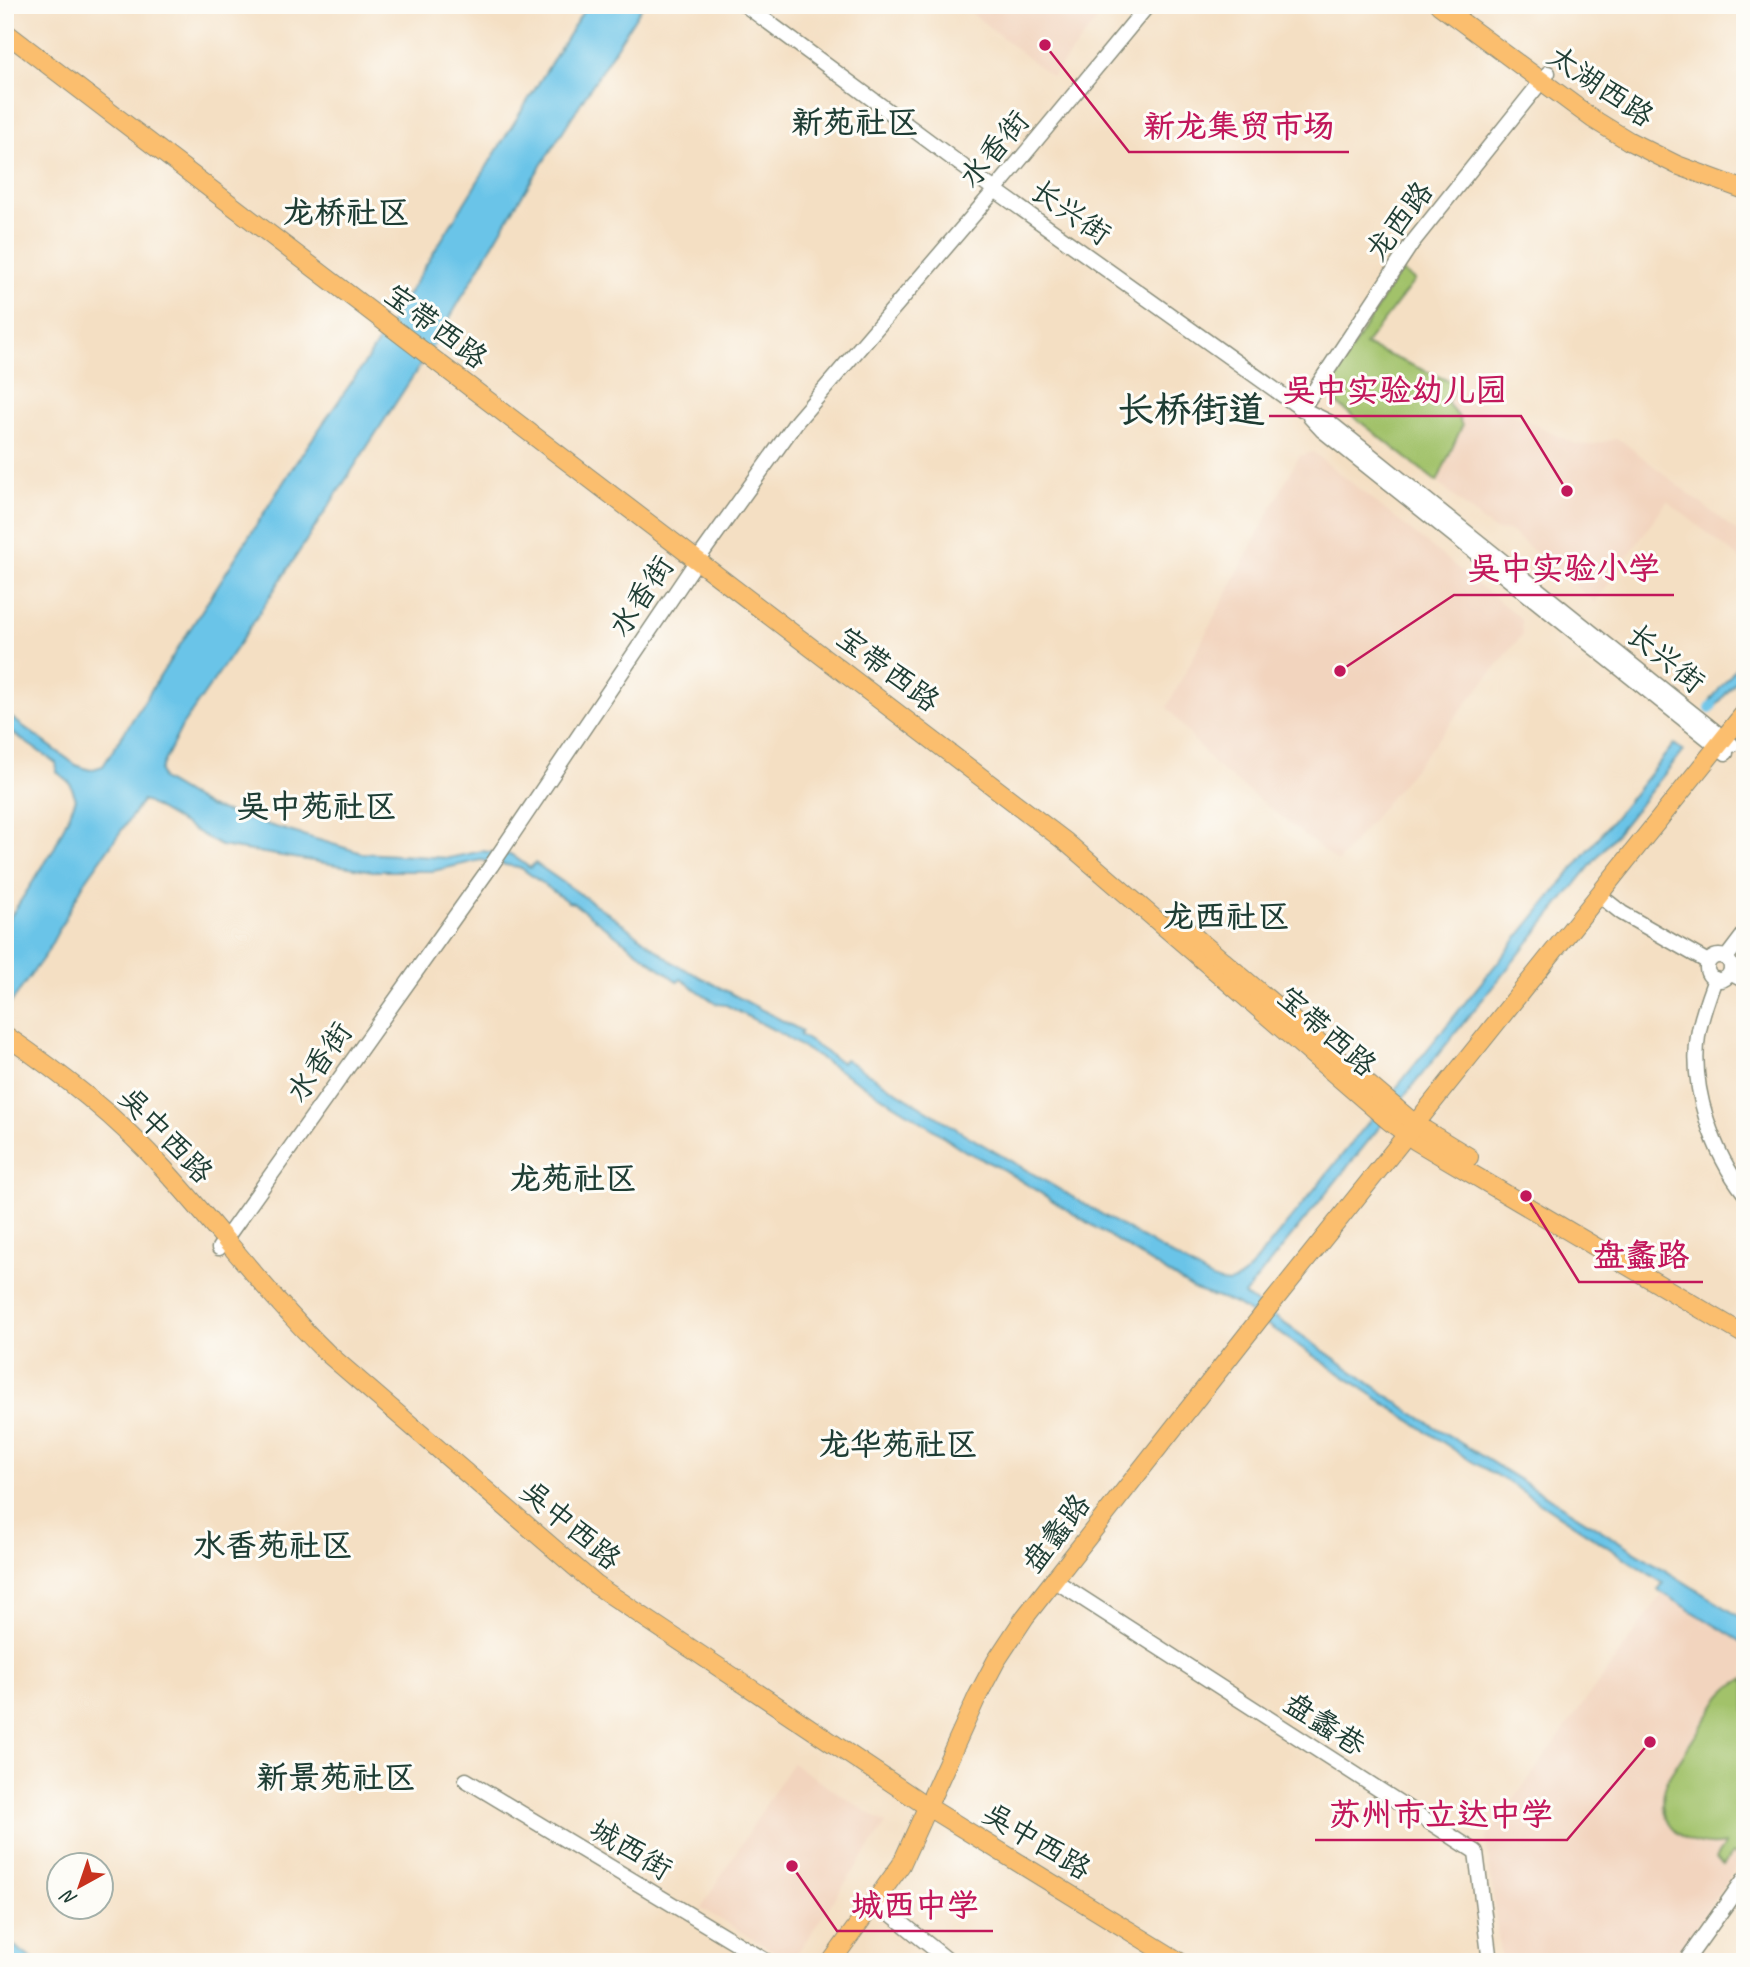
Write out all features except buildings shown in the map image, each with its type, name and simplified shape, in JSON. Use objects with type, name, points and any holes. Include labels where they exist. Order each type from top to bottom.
[{"type":"main road","name":"太湖西路","points":[[1439,5],[1545,77],[1646,139],[1745,179]]},
{"type":"main road","name":"太湖西路","points":[[1457,5],[1629,142],[1677,165],[1745,190]]},
{"type":"main road","name":"宝带西路","points":[[5,19],[435,354],[701,555],[1066,842],[1416,1132],[1745,1335]]},
{"type":"main road","name":"宝带西路","points":[[5,32],[387,317]]},
{"type":"main road","name":"盘蠡路","points":[[844,1962],[931,1814],[991,1670],[1016,1630],[1058,1583],[1725,745],[1745,712]]},
{"type":"main road","name":"盘蠡路","points":[[1725,745],[1745,729]]},
{"type":"main road","name":"吴中西路","points":[[5,1035],[75,1085],[110,1115],[165,1170],[222,1244]]},
{"type":"main road","name":"吴中西路","points":[[5,1047],[51,1079],[103,1122],[334,1360],[596,1585],[931,1814],[1161,1962]]},
{"type":"main road","name":"宝带西路","points":[[1416,1132],[1745,1322]]},
{"type":"main road","name":"吴中西路","points":[[931,1814],[1180,1962]]},
{"type":"main road","name":"盘蠡路","points":[[831,1962],[880,1904]]},
{"type":"street","name":"长兴街","points":[[745,5],[995,190],[1302,409],[1329,422],[1725,745]]},
{"type":"street","name":"水香街","points":[[222,1244],[491,866],[701,555],[797,421],[995,190],[1148,5]]},
{"type":"street","name":"龙西路","points":[[1302,409],[1412,243],[1545,77]]},
{"type":"street","points":[[1603,898],[1622,914],[1708,962]]},
{"type":"street","points":[[1708,962],[1709,974],[1715,979],[1722,979],[1745,933]]},
{"type":"street","points":[[1708,962],[1715,957],[1745,981]]},
{"type":"street","points":[[1715,979],[1703,1009],[1696,1068],[1710,1130],[1724,1163],[1745,1194]]},
{"type":"street","name":"盘蠡巷","points":[[1058,1583],[1476,1852],[1490,1962]]},
{"type":"street","name":"城西街","points":[[466,1780],[768,1962]]},
{"type":"street","points":[[1685,1962],[1745,1878]]},
{"type":"street","points":[[880,1904],[950,1962]]},
{"type":"shaded area","points":[[974,5],[1079,5],[1097,20],[1052,77],[969,11]]},
{"type":"shaded area","points":[[1455,387],[1576,444],[1591,445],[1615,439],[1622,441],[1745,538],[1745,563],[1667,501],[1595,603],[1510,531],[1493,530],[1437,482],[1462,426],[1458,416],[1447,403]]},
{"type":"shaded area","points":[[1313,452],[1521,619],[1522,635],[1338,862],[1214,764],[1167,707],[1299,456]]},
{"type":"shaded area","points":[[1664,1592],[1745,1645],[1745,1855],[1672,1962],[1501,1962],[1486,1838]]},
{"type":"shaded area","points":[[792,1763],[886,1824],[791,1962],[701,1908]]},
{"type":"green space","points":[[1402,272],[1415,280],[1365,345],[1456,384],[1447,403],[1458,416],[1462,426],[1437,482],[1330,398],[1326,391],[1397,275]]},
{"type":"green space","points":[[1745,1678],[1745,1849],[1738,1857],[1732,1853],[1723,1865],[1715,1859],[1725,1844],[1695,1843],[1673,1829],[1666,1818],[1664,1791],[1670,1775],[1721,1696]]},
{"type":"water","points":[[587,5],[643,5],[514,208],[441,333],[241,641],[182,726],[160,770],[162,779],[209,807],[362,853],[449,858],[482,851],[512,855],[530,868],[535,863],[615,918],[675,964],[802,1031],[800,1035],[842,1063],[845,1059],[963,1133],[1209,1277],[1226,1283],[1236,1281],[1250,1269],[1674,744],[1683,751],[1244,1295],[1411,1412],[1745,1620],[1745,1644],[1658,1590],[1663,1583],[1508,1482],[1471,1461],[1236,1304],[1195,1290],[1002,1169],[965,1151],[776,1031],[726,1005],[717,1004],[681,979],[678,982],[573,903],[521,868],[481,860],[433,871],[373,871],[221,846],[143,800],[84,883],[46,954],[5,1011],[5,925],[54,849],[76,799],[70,783],[57,772],[56,763],[5,728],[5,713],[76,765],[90,770],[103,766],[295,464],[369,357]]},
{"type":"water","points":[[1745,657],[1745,671],[1715,707],[1709,702]]},
{"type":"water","points":[[5,1939],[36,1962],[5,1962]]},
{"type":"place","name":"新龙集贸市场","points":[[1045,45]]},
{"type":"place","name":"吴中实验幼儿园","points":[[1567,491]]},
{"type":"place","name":"吴中实验小学","points":[[1340,671]]},
{"type":"place","name":"盘蠡路","points":[[1526,1196]]},
{"type":"place","name":"苏州市立达中学","points":[[1650,1742]]},
{"type":"place","name":"城西中学","points":[[792,1866]]},
{"type":"district","name":"新苑社区","points":[[855,122]]},
{"type":"district","name":"龙桥社区","points":[[346,212]]},
{"type":"district","name":"长桥街道","points":[[1191,409]]},
{"type":"district","name":"吴中苑社区","points":[[317,806]]},
{"type":"district","name":"龙西社区","points":[[1226,916]]},
{"type":"district","name":"龙苑社区","points":[[573,1178]]},
{"type":"district","name":"龙华苑社区","points":[[898,1444]]},
{"type":"district","name":"水香苑社区","points":[[273,1545]]},
{"type":"district","name":"新景苑社区","points":[[336,1777]]}]
